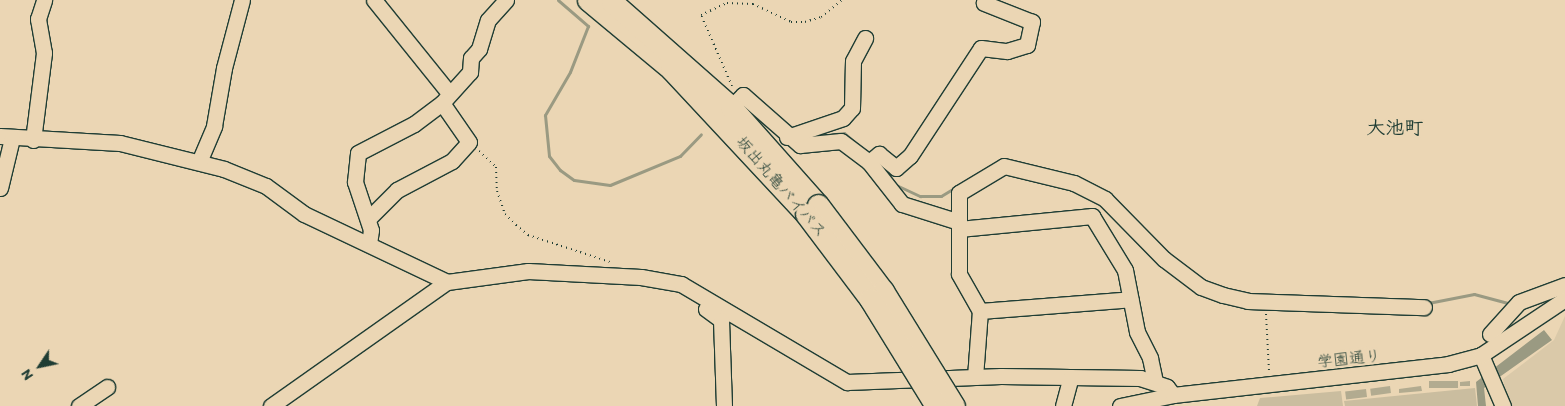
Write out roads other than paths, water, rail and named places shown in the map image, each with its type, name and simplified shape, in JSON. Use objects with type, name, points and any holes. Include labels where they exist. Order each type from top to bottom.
[{"type":"highway","name":"坂出丸亀バイパス","points":[[588,0],[671,69],[812,210],[884,291],[954,406]]},
{"type":"highway","name":"坂出丸亀バイパス","points":[[610,0],[735,102],[812,210],[870,298],[936,406]]},
{"type":"street","points":[[33,140],[44,53],[38,19],[44,0]]},
{"type":"street","points":[[199,162],[214,126],[242,0]]},
{"type":"street","points":[[368,219],[397,190],[452,161],[469,142],[446,98],[374,0]]},
{"type":"street","points":[[369,244],[368,219],[355,182],[358,153],[414,124],[446,98],[470,72],[471,58],[480,49],[488,20],[506,0]]},
{"type":"street","points":[[872,160],[879,154],[896,168],[910,156],[981,48],[1007,51],[1027,45],[1032,22],[984,3]]},
{"type":"street","points":[[787,137],[843,118],[852,108],[853,61],[865,38]]},
{"type":"street","points":[[735,102],[800,145],[841,141],[872,160],[902,204],[958,225],[1092,216],[1125,270],[1131,299],[1155,381]]},
{"type":"street","points":[[0,188],[6,137],[33,140],[120,143],[199,162],[266,186],[304,214],[447,282]]},
{"type":"street","points":[[975,376],[980,311],[959,274],[959,193],[976,179],[1013,165],[1074,183],[1105,200],[1164,259],[1201,287],[1265,302],[1424,308]]},
{"type":"street","points":[[570,276],[624,267],[672,276],[684,293],[721,320],[723,401],[737,406]]},
{"type":"street","points":[[271,406],[447,282],[528,271],[570,276],[641,277],[679,284],[785,343],[837,379],[865,384],[975,376],[1123,378],[1155,381],[1173,395]]},
{"type":"street","points":[[1490,334],[1520,302],[1565,285]]},
{"type":"street","points":[[980,311],[1131,299]]},
{"type":"street","name":"学園通り","points":[[1123,405],[1173,395],[1423,369],[1481,355],[1532,323],[1565,299]]},
{"type":"street","points":[[1520,302],[1532,323]]},
{"type":"street","points":[[1481,355],[1493,378],[1503,406]]},
{"type":"street","points":[[1063,406],[1071,377]]},
{"type":"street","points":[[1123,378],[1123,405]]},
{"type":"street","points":[[80,406],[107,386]]},
{"type":"waterway","points":[[558,0],[588,26],[570,72],[545,115],[549,156],[560,170],[574,180],[610,185],[680,156],[701,134]]},
{"type":"waterway","points":[[819,136],[844,133],[865,151]]},
{"type":"waterway","points":[[1009,160],[1022,163]]},
{"type":"waterway","points":[[894,184],[920,196],[941,196],[987,168]]},
{"type":"waterway","points":[[1428,303],[1474,294],[1507,303]]},
{"type":"district","name":"大池町","points":[[1395,128]]}]
